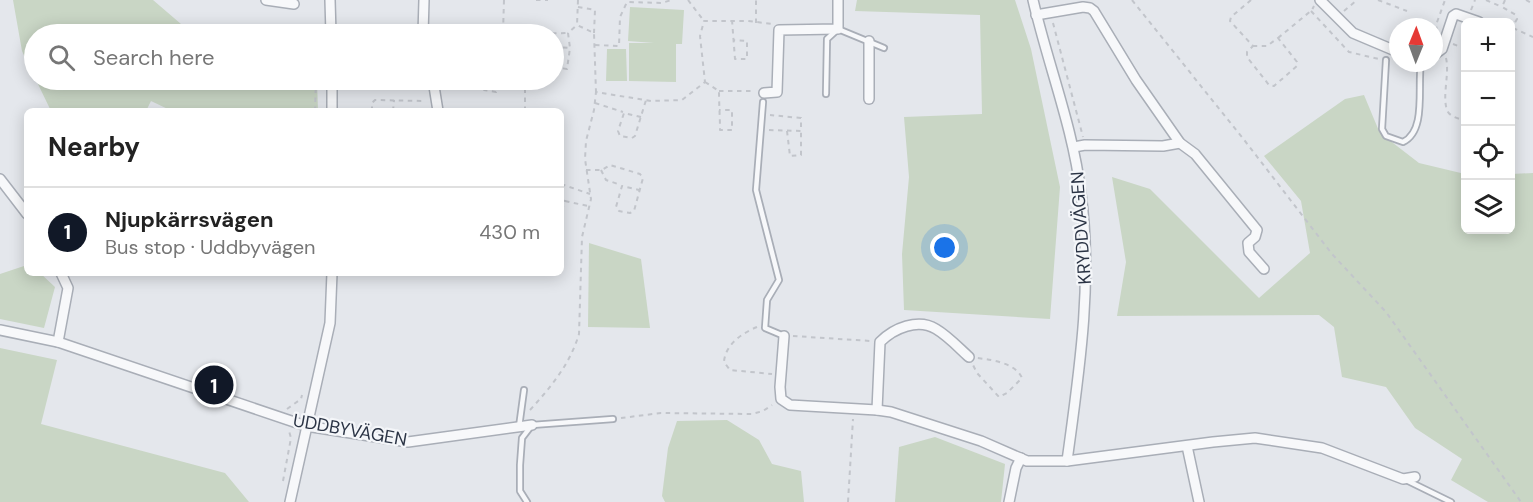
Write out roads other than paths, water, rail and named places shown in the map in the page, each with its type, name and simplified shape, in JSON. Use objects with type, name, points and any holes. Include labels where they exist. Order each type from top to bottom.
[{"type":"street","points":[[266,0],[294,4]]},
{"type":"street","points":[[330,0],[331,24]]},
{"type":"street","points":[[423,24],[424,0]]},
{"type":"street","points":[[763,98],[777,93],[779,30],[838,29],[838,0]]},
{"type":"street","name":"KRYDDVÄGEN","points":[[1033,0],[1074,147],[1082,195],[1085,237],[1084,311],[1067,461]]},
{"type":"street","points":[[1320,0],[1353,33],[1389,47]]},
{"type":"street","points":[[1036,15],[1083,7],[1094,11],[1136,80],[1180,143],[1195,154],[1257,230],[1255,237],[1248,243],[1249,252],[1264,269]]},
{"type":"street","points":[[1443,39],[1453,16],[1456,14],[1468,18]]},
{"type":"street","points":[[869,41],[869,99]]},
{"type":"street","points":[[332,90],[332,108]]},
{"type":"street","points":[[435,90],[438,108]]},
{"type":"street","points":[[1074,147],[1085,145],[1163,146],[1180,143]]},
{"type":"street","points":[[0,178],[24,210]]},
{"type":"street","points":[[58,342],[68,288],[62,276]]},
{"type":"street","points":[[290,502],[330,322],[332,276]]},
{"type":"street","points":[[877,410],[880,342],[898,329],[926,325],[936,328],[969,357]]},
{"type":"street","name":"UDDBYVÄGEN","points":[[0,330],[58,342],[306,426],[408,442],[532,425]]},
{"type":"street","points":[[784,336],[780,374],[781,399],[790,405],[877,410],[981,441],[1027,461],[1067,461],[1255,438],[1322,448],[1403,479],[1415,477]]},
{"type":"street","points":[[1187,446],[1199,502]]},
{"type":"street","points":[[1009,502],[1016,468],[1021,458]]},
{"type":"lane","points":[[826,94],[827,39],[838,29],[884,48]]},
{"type":"lane","points":[[1386,60],[1382,129],[1386,136],[1394,140],[1403,142],[1410,139],[1417,127],[1420,72]]},
{"type":"lane","points":[[763,98],[756,190],[779,280],[767,300],[765,328],[784,336]]},
{"type":"lane","points":[[519,427],[524,390]]},
{"type":"lane","name":"UDDBYVÄGEN","points":[[532,425],[613,419]]},
{"type":"lane","points":[[526,502],[520,491],[522,438],[532,425]]},
{"type":"lane","points":[[1403,479],[1451,502]]},
{"type":"place","name":"Njupkärrsvägen","points":[[214,385]]}]
